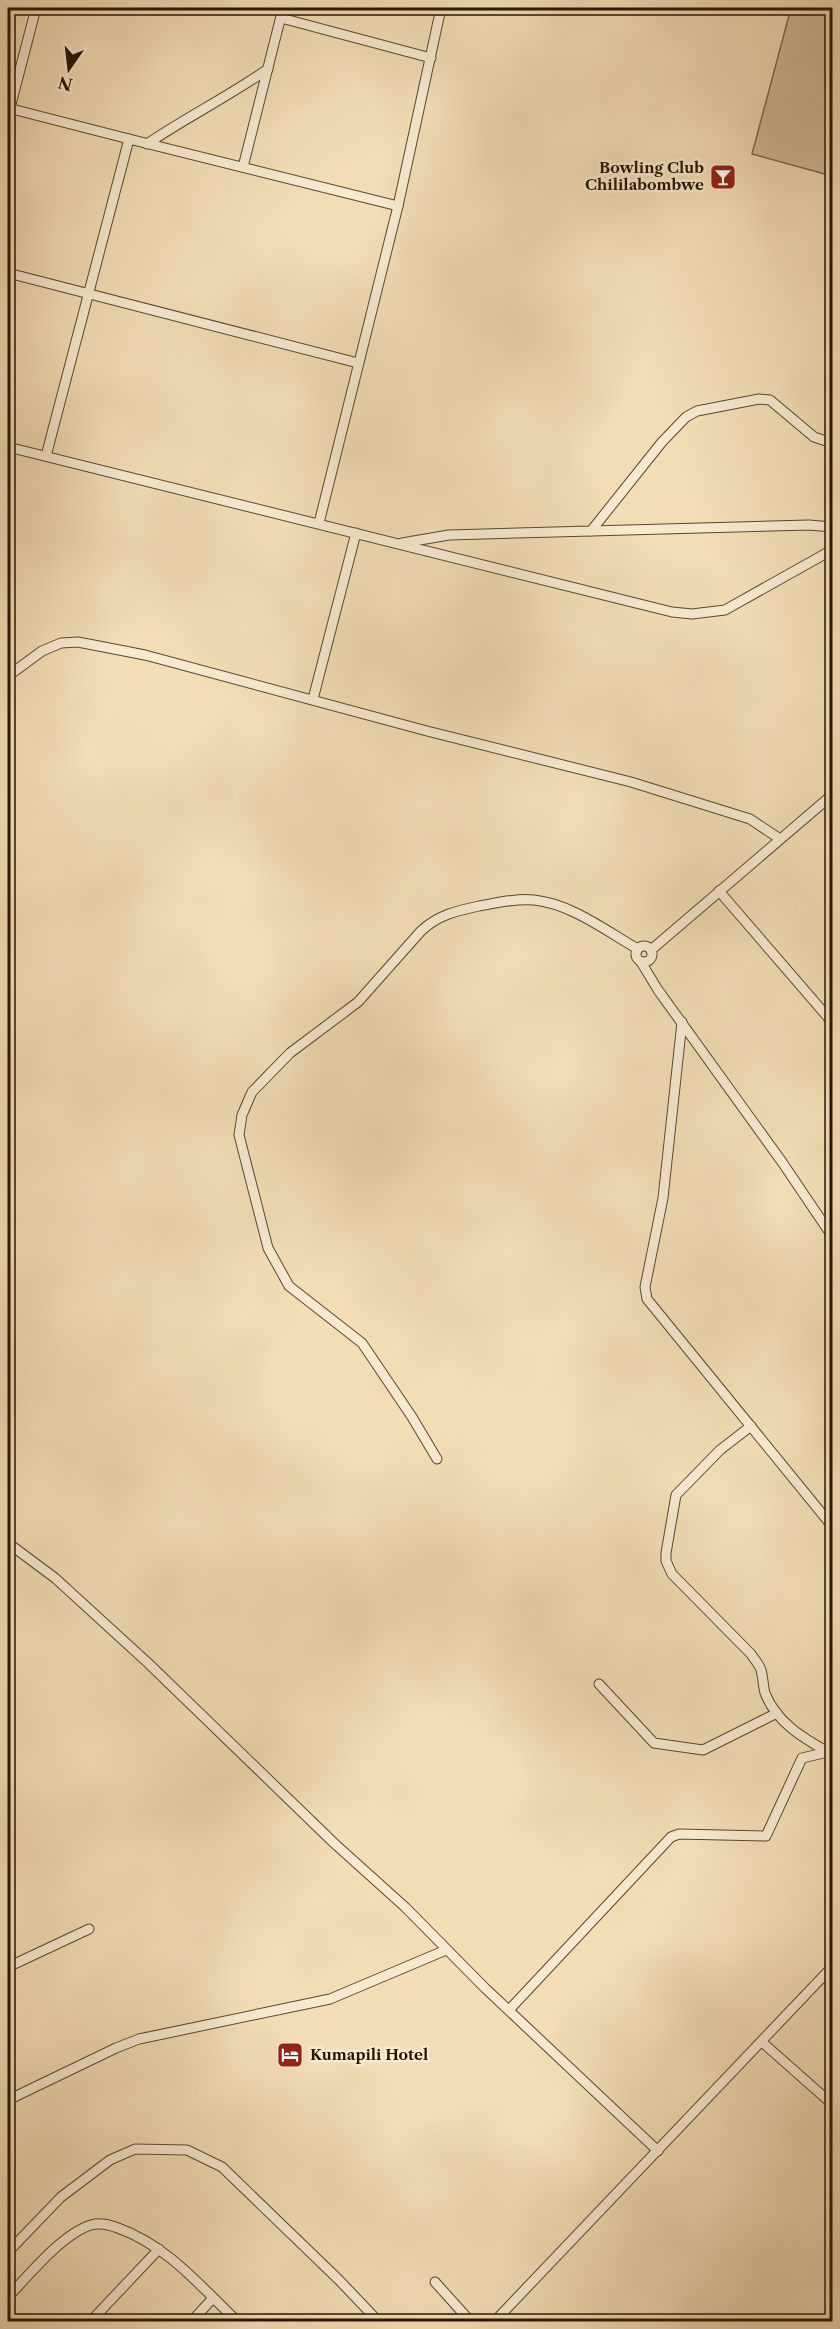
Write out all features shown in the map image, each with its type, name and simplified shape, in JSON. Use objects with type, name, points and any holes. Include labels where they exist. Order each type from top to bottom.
[{"type":"street","points":[[36,8],[9,108],[398,206]]},
{"type":"street","points":[[243,167],[283,8]]},
{"type":"street","points":[[319,523],[398,206],[441,8]]},
{"type":"street","points":[[281,18],[431,58]]},
{"type":"street","points":[[147,144],[179,122],[233,93],[268,69]]},
{"type":"street","points":[[46,456],[87,292],[129,139]]},
{"type":"street","points":[[8,273],[358,363]]},
{"type":"street","points":[[591,531],[662,442],[686,417],[697,411],[752,400],[770,400],[814,437],[832,443]]},
{"type":"street","points":[[8,447],[650,607],[692,614],[725,610],[832,550]]},
{"type":"street","points":[[398,544],[449,535],[832,526]]},
{"type":"street","points":[[313,699],[356,533]]},
{"type":"street","points":[[8,676],[50,646],[78,642],[145,656],[427,731],[631,782],[759,823],[780,839]]},
{"type":"street","points":[[651,950],[832,795]]},
{"type":"street","points":[[719,891],[832,1022]]},
{"type":"street","points":[[436,1459],[412,1417],[362,1343],[289,1286],[285,1279],[268,1248],[241,1149],[239,1135],[242,1115],[252,1092],[290,1053],[358,1002],[421,931],[431,921],[445,914],[497,903],[535,900],[580,915],[638,949]]},
{"type":"street","points":[[641,962],[652,958],[651,950],[645,946],[638,949],[636,954],[658,990],[782,1162],[832,1236]]},
{"type":"street","points":[[682,1022],[663,1198],[645,1287],[647,1299],[832,1526]]},
{"type":"street","points":[[751,1426],[720,1450],[676,1495],[666,1561],[672,1574],[751,1653],[760,1669],[765,1692],[777,1713],[804,1739],[831,1750]]},
{"type":"street","points":[[9,1546],[55,1578],[148,1663],[657,2151]]},
{"type":"street","points":[[599,1684],[654,1743],[703,1750],[777,1713]]},
{"type":"street","points":[[508,2010],[671,1837],[679,1834],[766,1836],[802,1758],[831,1750]]},
{"type":"street","points":[[8,1967],[89,1929]]},
{"type":"street","points":[[8,2100],[139,2039],[330,1999],[446,1950]]},
{"type":"street","points":[[494,2322],[832,1967]]},
{"type":"street","points":[[762,2042],[832,2104]]},
{"type":"street","points":[[8,2252],[61,2197],[110,2160],[135,2149],[187,2150],[222,2167],[379,2322]]},
{"type":"street","points":[[8,2296],[69,2237],[92,2225],[105,2224],[128,2232],[159,2249],[183,2267],[238,2322]]},
{"type":"street","points":[[90,2322],[159,2249]]},
{"type":"street","points":[[435,2282],[471,2322]]},
{"type":"street","points":[[191,2322],[213,2298]]},
{"type":"shaded area","points":[[791,8],[832,8],[832,176],[752,154]]},
{"type":"place","name":"Bowling Club Chililabombwe","points":[[723,177]]},
{"type":"place","name":"Kumapili Hotel","points":[[290,2055]]}]
